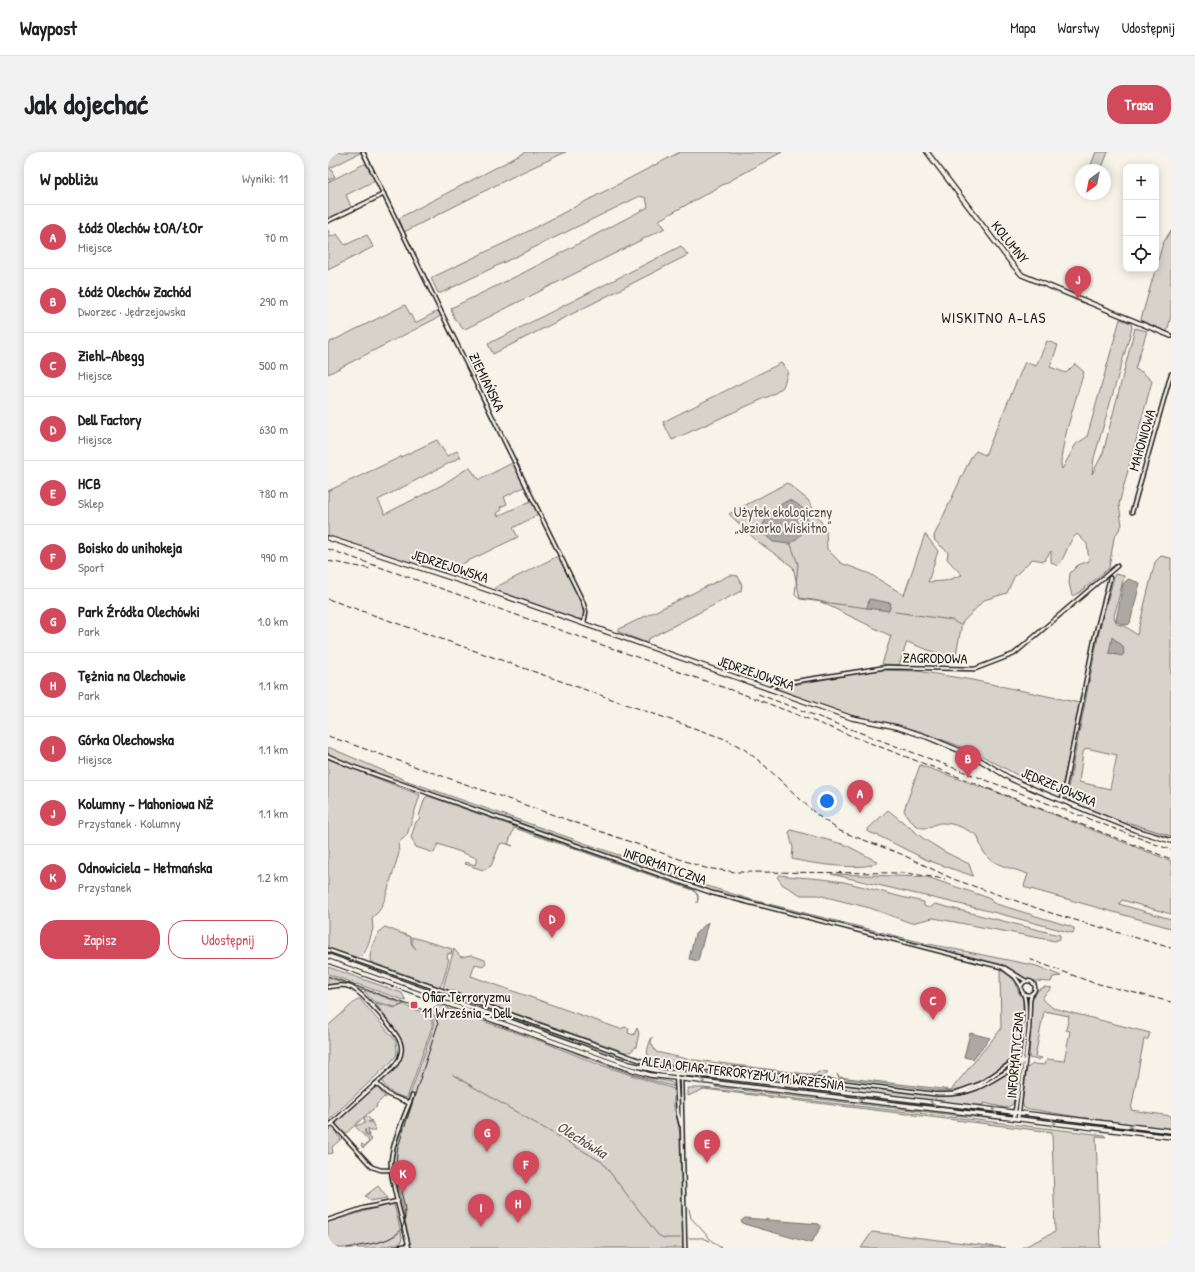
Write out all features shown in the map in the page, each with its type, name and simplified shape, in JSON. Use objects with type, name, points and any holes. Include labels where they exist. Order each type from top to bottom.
[{"type":"street","name":"ZIEMIAŃSKA","points":[[363,152],[583,602],[586,612],[584,623]]},
{"type":"street","name":"KOLUMNY","points":[[927,152],[1022,275],[1171,336]]},
{"type":"street","points":[[328,221],[384,194]]},
{"type":"street","name":"MAHONIOWA","points":[[1132,512],[1171,374]]},
{"type":"street","name":"JĘDRZEJOWSKA","points":[[328,538],[584,623],[852,718],[902,728],[974,757],[1011,779],[1135,830],[1171,841]]},
{"type":"street","name":"ZAGRODOWA","points":[[769,689],[778,684],[871,668],[912,667],[975,669],[1014,654],[1026,646],[1098,581],[1117,566]]},
{"type":"street","points":[[1062,800],[1095,636],[1110,578]]},
{"type":"street","name":"INFORMATYCZNA","points":[[329,756],[351,766],[712,893],[1001,967],[1008,969],[1026,981]]},
{"type":"street","points":[[328,950],[653,1064],[676,1068],[732,1069],[934,1094],[953,1094],[966,1093],[980,1088],[1021,1061]]},
{"type":"street","name":"ALEJA OFIAR TERRORYZMU 11 WRZEŚNIA","points":[[328,956],[629,1064],[656,1071],[1171,1131]]},
{"type":"street","name":"ALEJA OFIAR TERRORYZMU 11 WRZEŚNIA","points":[[328,961],[632,1070],[677,1079],[1171,1137]]},
{"type":"street","name":"INFORMATYCZNA","points":[[1001,967],[1015,977],[1021,986]]},
{"type":"street","points":[[1026,981],[1032,981],[1035,986],[1032,993],[1027,995],[1023,993],[1021,986],[1026,981]]},
{"type":"street","points":[[328,987],[340,985],[352,987],[358,992],[400,1040],[401,1052],[399,1060],[328,1127]]},
{"type":"street","name":"INFORMATYCZNA","points":[[1017,1112],[1026,1018],[1025,998],[1023,993]]},
{"type":"street","name":"INFORMATYCZNA","points":[[1016,1118],[1025,1062],[1030,1021],[1030,999],[1032,993]]},
{"type":"street","points":[[953,1094],[975,1087],[1014,1061],[1025,1062]]},
{"type":"street","points":[[1005,1072],[1014,1074],[1019,1081]]},
{"type":"street","points":[[676,1073],[678,1113],[682,1130]]},
{"type":"street","points":[[682,1073],[685,1248]]},
{"type":"street","points":[[376,1083],[389,1095],[409,1103]]},
{"type":"street","points":[[395,1248],[408,1247],[392,1170],[392,1152],[412,1096]]},
{"type":"street","points":[[332,1123],[372,1167],[381,1170],[392,1170]]},
{"type":"street","points":[[328,1220],[364,1208],[398,1200]]},
{"type":"green space","points":[[328,152],[362,152],[330,168],[335,177],[328,180]]},
{"type":"green space","points":[[526,152],[566,152],[516,175],[404,232],[399,218]]},
{"type":"green space","points":[[680,152],[782,152],[659,220],[665,228],[467,328],[463,329],[454,318],[451,308],[523,273],[648,207],[646,198],[640,196],[441,293],[438,293],[431,278],[517,237]]},
{"type":"green space","points":[[1096,152],[1108,152],[1103,164],[1091,164]]},
{"type":"green space","points":[[364,164],[368,165],[376,180],[346,195],[352,209],[328,221],[328,182]]},
{"type":"green space","points":[[328,230],[331,237],[337,234],[345,245],[367,235],[373,247],[328,270]]},
{"type":"green space","points":[[1171,230],[1171,316],[1167,332],[1142,321],[1141,319],[1155,272],[1159,272],[1159,257],[1163,243]]},
{"type":"green space","points":[[681,246],[688,255],[493,354],[488,344]]},
{"type":"green space","points":[[405,305],[415,323],[440,310],[443,315],[328,374],[328,343]]},
{"type":"green space","name":"Użytek ekologiczny „Jeziorko Wiskitno”","points":[[1120,319],[1131,323],[1132,328],[1094,458],[1092,474],[1103,453],[1135,328],[1147,331],[1135,369],[1142,372],[1152,381],[1119,504],[1122,525],[1114,538],[1109,568],[1080,592],[1072,596],[1069,583],[1070,573],[1078,565],[1089,561],[1087,544],[1077,534],[1073,538],[1063,558],[1057,566],[1051,562],[1051,551],[1044,561],[1032,559],[1014,577],[1007,593],[984,600],[962,623],[955,660],[907,642],[899,665],[882,664],[891,636],[819,601],[800,598],[793,567],[757,541],[729,514],[787,483],[808,500],[826,530],[827,549],[841,563],[870,574],[904,595],[925,534],[938,551],[928,582],[945,581],[962,575],[947,559],[948,552],[935,541],[934,536],[971,457],[976,451],[985,455],[1025,362],[1036,366],[1047,341],[1058,345],[1050,367],[1066,373],[1075,364],[1084,372],[1065,438],[1061,462],[1062,469],[1076,444],[1087,437]]},
{"type":"green space","points":[[781,363],[788,371],[783,387],[774,394],[672,440],[663,422]]},
{"type":"green space","points":[[437,440],[447,456],[457,451],[461,457],[378,500],[385,514],[442,485],[468,468],[470,468],[479,480],[514,462],[526,486],[504,497],[507,504],[500,507],[502,510],[497,513],[498,516],[533,500],[539,514],[513,528],[518,537],[443,573],[328,536],[328,491]]},
{"type":"green space","points":[[560,555],[580,596],[583,613],[582,619],[578,619],[495,590],[496,587]]},
{"type":"green space","points":[[1161,556],[1171,558],[1171,838],[1125,824],[1066,799],[1100,627],[1115,574],[1124,576],[1114,617],[1117,624],[1125,626],[1137,635],[1155,562]],"holes":[[[1086,748],[1117,755],[1110,789],[1079,782],[1083,752]]]},
{"type":"green space","points":[[730,575],[738,576],[742,585],[741,591],[648,639],[647,643],[619,632],[619,629]]},
{"type":"green space","points":[[876,670],[917,671],[972,680],[1080,703],[1062,788],[1059,791],[1054,791],[1019,776],[973,751],[919,731],[844,714],[775,688]]},
{"type":"green space","points":[[328,747],[405,780],[704,885],[749,899],[924,943],[1037,966],[1061,976],[1053,977],[1051,982],[1029,980],[1021,977],[1004,966],[721,894],[354,766],[328,754]]},
{"type":"green space","points":[[328,759],[420,795],[407,835],[398,843],[399,853],[385,899],[379,911],[372,918],[373,928],[370,939],[365,952],[359,958],[328,948]]},
{"type":"green space","points":[[920,765],[1012,798],[1171,861],[1171,914],[1122,900],[1119,904],[1171,919],[1171,928],[1027,888],[1024,886],[1028,874],[1003,866],[989,858],[984,853],[978,836],[961,827],[948,823],[938,823],[925,828],[918,827],[909,819],[904,810]]},
{"type":"green space","points":[[428,796],[659,878],[514,828],[508,844],[513,846],[504,843],[500,844],[491,866],[483,870],[465,864],[466,862],[475,865],[477,858],[438,844],[434,853],[416,847],[411,837],[416,822],[420,818],[419,816],[425,798]]},
{"type":"green space","points":[[888,810],[924,839],[969,864],[973,876],[927,860],[868,832],[868,829]]},
{"type":"green space","points":[[791,830],[846,845],[878,862],[871,865],[861,866],[836,866],[792,859],[793,848],[789,832]]},
{"type":"green space","points":[[831,874],[927,877],[983,896],[990,899],[993,903],[1069,926],[1074,928],[1074,932],[1072,933],[993,912]]},
{"type":"green space","points":[[779,875],[844,882],[924,902],[924,906],[927,907],[931,907],[935,904],[1060,935],[1060,939],[1055,941],[933,918],[911,923],[870,908],[818,895],[801,895],[783,885],[777,877]]},
{"type":"green space","points":[[385,927],[411,937],[412,944],[412,937],[452,949],[451,954],[448,953],[447,958],[449,959],[440,987],[371,962],[370,954],[372,948],[376,937]]},
{"type":"green space","points":[[454,949],[461,957],[471,955],[485,960],[486,963],[483,966],[475,964],[471,976],[620,1029],[625,1027],[629,1028],[628,1033],[634,1035],[637,1028],[639,1033],[636,1047],[630,1052],[625,1052],[443,988]]},
{"type":"green space","points":[[328,952],[438,991],[438,993],[328,954]]},
{"type":"green space","points":[[328,967],[402,993],[406,1001],[328,974]]},
{"type":"green space","points":[[1000,970],[1007,973],[1016,982],[1018,991],[1023,999],[1023,1025],[1017,1055],[991,1074],[974,1084],[954,1090],[943,1091],[839,1078],[837,1074],[839,1077],[951,1090],[1001,1029]]},
{"type":"green space","points":[[328,977],[404,1004],[395,1007],[373,1001],[363,990],[360,992],[353,986],[341,984],[328,985]]},
{"type":"green space","points":[[1045,987],[1052,988],[1042,999],[1053,1008],[1150,1033],[1148,1039],[1144,1039],[1131,1110],[1171,1116],[1171,1129],[1077,1117],[1024,1108],[1022,1102],[1027,1068],[1033,1064],[1045,1065],[1047,1059],[1064,1061],[1070,1031],[1066,1030],[1069,1016],[1044,1011],[1035,1057],[1042,1058],[1038,1060],[1029,1058],[1032,999],[1038,990]]},
{"type":"green space","points":[[441,992],[621,1056],[626,1059],[617,1057]]},
{"type":"green space","points":[[358,999],[360,999],[396,1041],[397,1054],[392,1061],[328,1121],[328,1026]]},
{"type":"green space","points":[[375,1003],[395,1008],[405,1004],[412,1009],[426,1014],[432,1021],[432,1027],[407,1098],[392,1092],[386,1087],[382,1080],[399,1062],[403,1054],[403,1047],[396,1032],[380,1013],[381,1011]]},
{"type":"green space","points":[[437,1005],[546,1043],[595,1063],[674,1089],[674,1110],[676,1113],[680,1134],[683,1248],[411,1248],[393,1163],[395,1149],[413,1097],[410,1095],[434,1026],[433,1020],[429,1014],[432,1008],[435,1008]]},
{"type":"green space","points":[[450,1006],[547,1041],[559,1046]]},
{"type":"green space","points":[[652,1037],[651,1043],[656,1052],[687,1059],[815,1075],[818,1072],[828,1073],[822,1078],[723,1066],[659,1064],[651,1060],[647,1053]]},
{"type":"green space","points":[[559,1046],[640,1076],[671,1082],[675,1087],[642,1077],[610,1066]]},
{"type":"green space","points":[[692,1070],[729,1071],[943,1096],[953,1096],[969,1092],[1007,1074],[1012,1074],[1016,1081],[1013,1104],[1006,1108],[984,1103],[983,1105],[973,1105],[692,1072]]},
{"type":"green space","points":[[691,1077],[742,1081],[1007,1113],[951,1109]]},
{"type":"green space","points":[[722,1085],[1006,1119],[1006,1120],[715,1087]]},
{"type":"green space","points":[[377,1087],[386,1098],[384,1097],[376,1105],[377,1107],[345,1134],[336,1125],[337,1122],[372,1089]]},
{"type":"green space","points":[[688,1088],[704,1088],[1104,1135],[1106,1137],[1096,1136],[1100,1248],[1022,1248],[1055,1232],[1052,1132],[704,1089],[688,1096]]},
{"type":"green space","points":[[1021,1115],[1171,1133],[1171,1135],[1028,1118]]},
{"type":"green space","points":[[367,1116],[372,1121],[368,1122],[372,1122],[376,1131],[370,1131],[368,1128],[369,1136],[366,1134],[365,1129],[365,1134],[372,1140],[363,1148],[361,1145],[362,1144],[365,1146],[369,1141],[355,1126],[365,1123],[364,1118]]},
{"type":"green space","points":[[334,1127],[341,1139],[332,1147],[333,1153],[328,1154],[328,1130]]},
{"type":"green space","points":[[378,1186],[387,1198],[371,1201],[365,1196]]},
{"type":"green space","points":[[393,1203],[402,1237],[401,1243],[378,1248],[328,1248],[328,1222]]},
{"type":"green space","points":[[872,1232],[1006,1248],[861,1248]]},
{"type":"shaded area","points":[[789,500],[803,509],[807,520],[806,527],[790,544],[773,542],[761,531],[763,525],[771,512]]},
{"type":"shaded area","points":[[1128,579],[1140,583],[1130,623],[1128,625],[1121,624],[1116,621],[1123,584]]},
{"type":"shaded area","points":[[869,599],[891,603],[889,611],[867,608]]},
{"type":"shaded area","points":[[1112,637],[1123,646],[1124,653],[1122,656],[1109,653]]},
{"type":"shaded area","points":[[708,922],[698,961],[689,959],[695,934]]},
{"type":"shaded area","points":[[970,1033],[990,1038],[973,1059],[964,1057]]},
{"type":"shaded area","points":[[745,1218],[819,1224],[821,1227],[811,1243],[744,1224],[741,1221]]},
{"type":"waterway","points":[[790,542],[798,564],[795,595],[800,599],[867,608]]},
{"type":"waterway","points":[[895,612],[952,620],[960,625]]},
{"type":"waterway","points":[[1127,822],[1171,836]]},
{"type":"waterway","name":"Olechówka","points":[[453,1075],[602,1162],[658,1235],[664,1238],[680,1238]]},
{"type":"waterway","points":[[689,1209],[691,1218],[713,1242]]},
{"type":"waterway","name":"Olechówka","points":[[689,1238],[703,1238],[710,1241]]},
{"type":"waterway","name":"Olechówka","points":[[713,1242],[721,1248]]},
{"type":"tram line","points":[[328,976],[429,1012],[435,1016],[438,1024],[397,1150],[397,1175],[405,1209],[403,1225],[399,1232],[392,1237],[376,1243],[347,1248]]},
{"type":"railway","points":[[328,549],[751,697],[1171,859]]},
{"type":"railway","points":[[328,561],[371,569]]},
{"type":"railway","points":[[328,599],[725,739],[744,749],[763,764],[817,815],[840,831],[901,854],[953,879],[1051,913],[1171,948]]},
{"type":"railway","points":[[758,694],[1171,850]]},
{"type":"railway","points":[[328,736],[705,868],[736,872],[906,873],[945,879]]},
{"type":"railway","points":[[1029,959],[1091,982],[1171,1002]]},
{"type":"place","name":"Kolumny - Mahoniowa NŻ","points":[[1078,299]]},
{"type":"place","name":"Łódź Olechów Zachód","points":[[968,778]]},
{"type":"place","name":"Łódź Olechów ŁOA/ŁOr","points":[[860,813]]},
{"type":"place","name":"Dell Factory","points":[[552,938]]},
{"type":"place","name":"Ofiar Terroryzmu 11 Września - Dell","points":[[414,1005]]},
{"type":"place","name":"Ziehl-Abegg","points":[[933,1020]]},
{"type":"place","name":"Park Źródła Olechówki","points":[[487,1152]]},
{"type":"place","name":"HCB","points":[[707,1163]]},
{"type":"place","name":"Boisko do unihokeja","points":[[526,1184]]},
{"type":"place","name":"Odnowiciela - Hetmańska","points":[[403,1193]]},
{"type":"place","name":"Tężnia na Olechowie","points":[[518,1223]]},
{"type":"place","name":"Górka Olechowska","points":[[481,1227]]},
{"type":"district","name":"WISKITNO A-LAS","points":[[994,318]]}]
